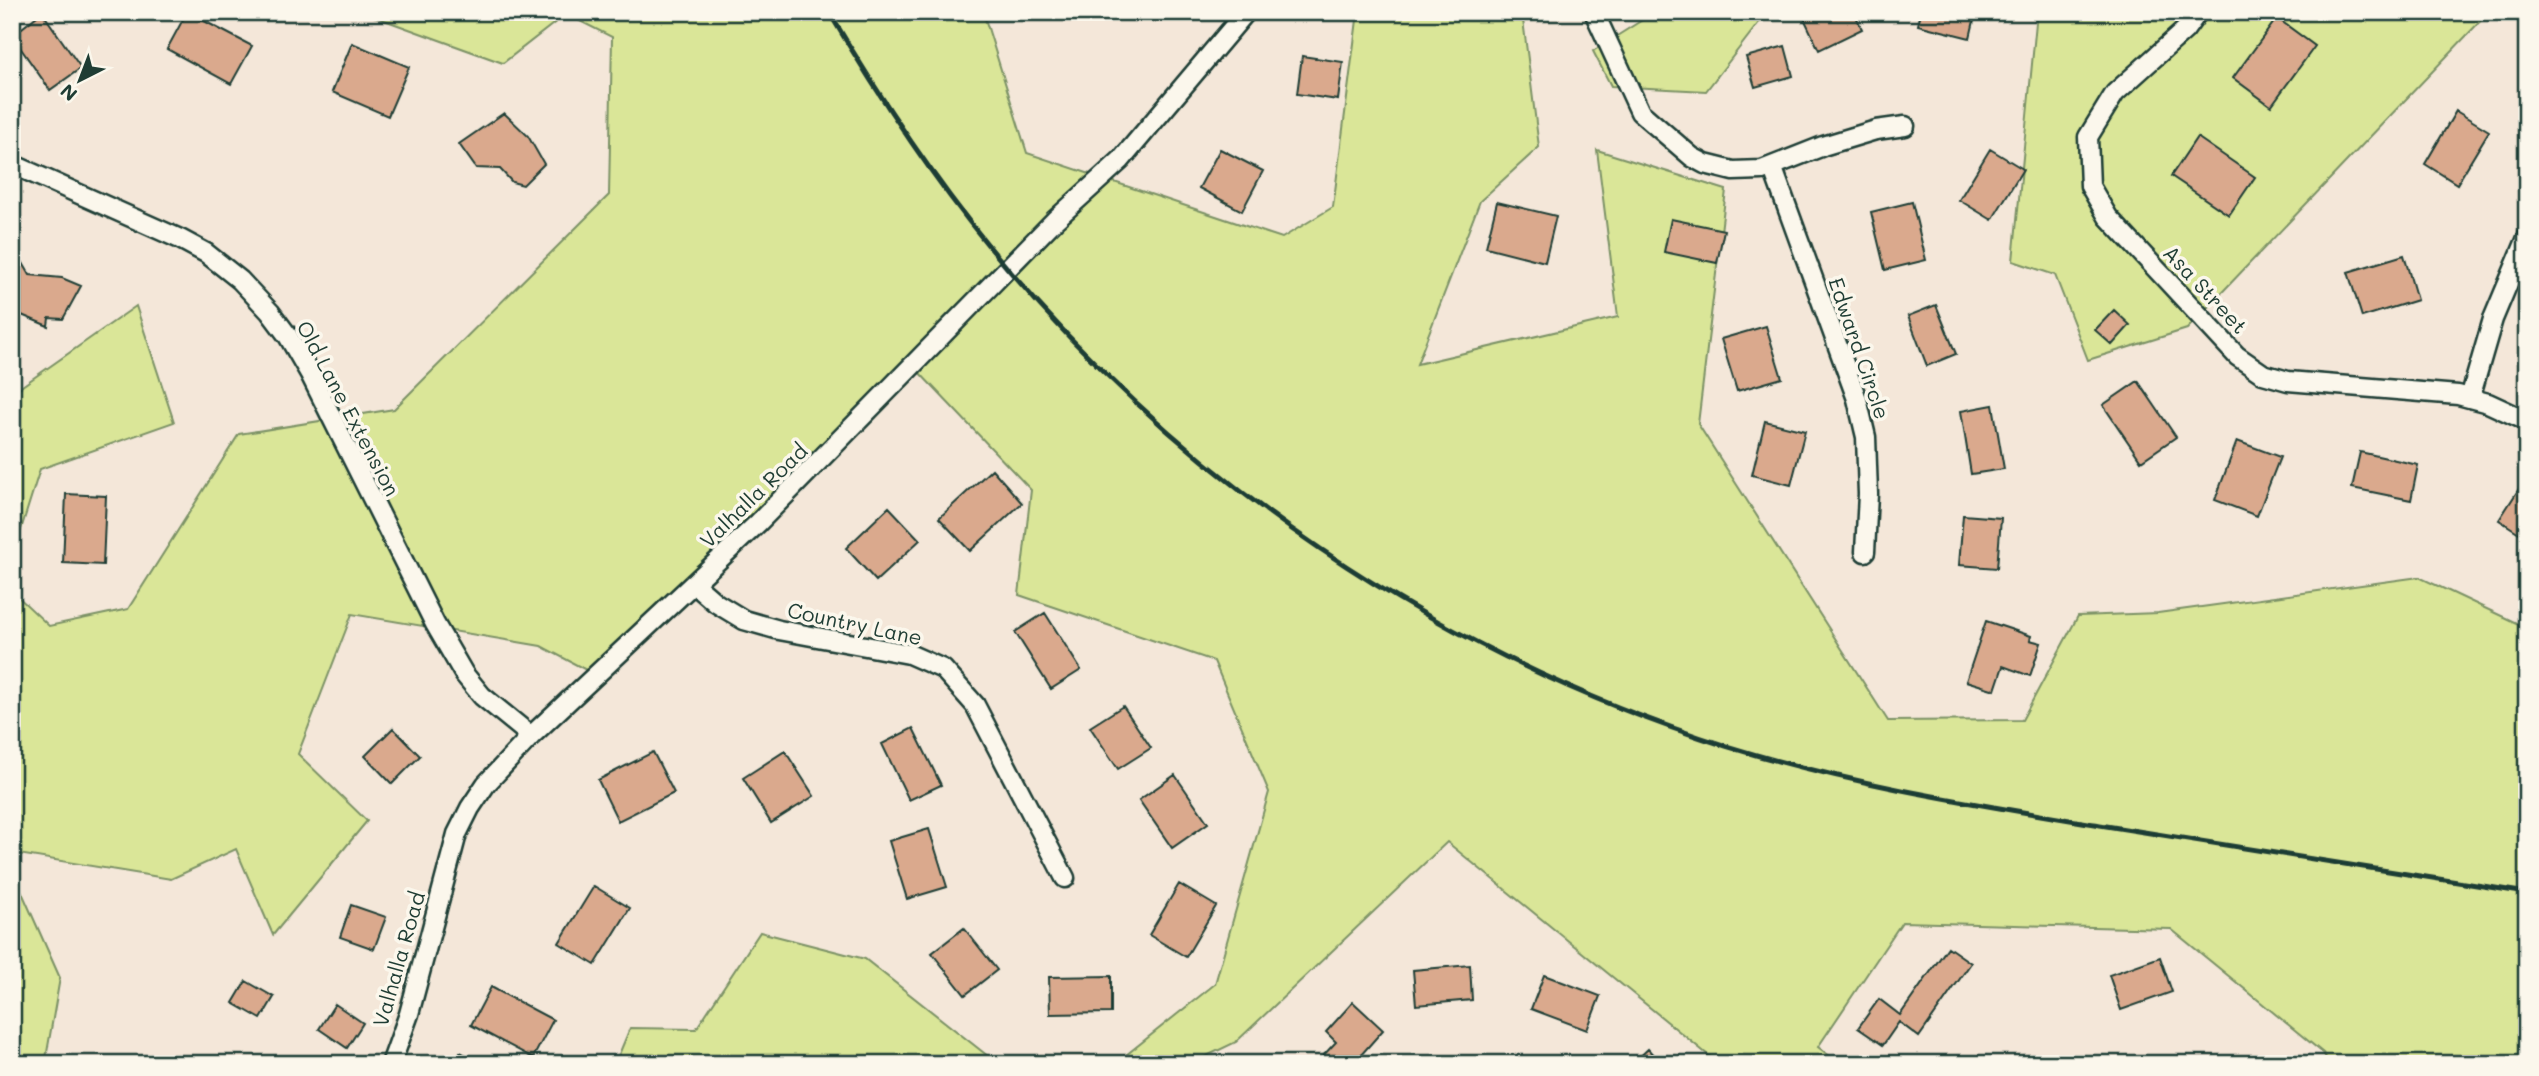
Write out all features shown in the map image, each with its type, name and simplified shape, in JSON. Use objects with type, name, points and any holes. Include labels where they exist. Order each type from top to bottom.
[{"type":"street","name":"Valhalla Road","points":[[391,1064],[409,1014],[457,834],[486,784],[531,736],[694,584],[862,419],[1055,220],[1121,160],[1246,12]]},
{"type":"street","points":[[1594,12],[1640,112],[1692,157],[1718,169],[1748,172],[1876,130],[1905,126]]},
{"type":"street","name":"Asa Street","points":[[2198,12],[2185,30],[2115,93],[2088,136],[2090,186],[2108,216],[2237,356],[2263,374],[2288,381],[2458,395],[2488,403],[2527,421]]},
{"type":"street","name":"Old Lane Extension","points":[[12,164],[198,249],[240,280],[270,313],[288,336],[310,374],[435,624],[464,674],[482,696],[531,736]]},
{"type":"street","name":"Edward Circle","points":[[1772,166],[1857,399],[1866,437],[1868,494],[1865,552]]},
{"type":"street","points":[[2470,398],[2493,319],[2527,238]]},
{"type":"street","name":"Country Lane","points":[[694,584],[716,603],[744,620],[779,630],[909,654],[943,669],[975,705],[1065,878]]},
{"type":"green space","points":[[362,12],[983,12],[1027,153],[1282,238],[1333,207],[1358,12],[1522,12],[1539,147],[1480,201],[1417,364],[1618,317],[1597,150],[1726,190],[1698,424],[1888,721],[2022,720],[2078,616],[2158,613],[2419,577],[2527,628],[2527,1064],[2330,1064],[2323,1053],[2171,929],[1902,922],[1818,1047],[1840,1064],[1719,1064],[1447,842],[1236,1042],[1190,1064],[1086,1064],[1121,1059],[1215,984],[1269,792],[1214,661],[1019,595],[1031,490],[915,368],[588,671],[541,646],[352,614],[298,754],[367,821],[273,935],[236,849],[171,879],[12,853],[12,591],[49,626],[128,609],[239,434],[394,409],[609,195],[612,37],[566,14],[503,63]]},
{"type":"green space","points":[[1655,12],[1767,12],[1706,91],[1611,86],[1593,51]]},
{"type":"green space","points":[[2037,12],[2489,12],[2187,329],[2088,360],[2055,275],[2013,261]]},
{"type":"green space","points":[[136,306],[174,422],[40,469],[12,558],[12,395]]},
{"type":"green space","points":[[12,870],[60,978],[45,1064],[12,1064]]},
{"type":"green space","points":[[760,932],[865,959],[998,1064],[615,1064],[630,1028],[696,1029]]},
{"type":"building","points":[[42,12],[81,68],[50,90],[12,36]]},
{"type":"building","points":[[187,12],[252,46],[231,84],[167,49]]},
{"type":"building","points":[[1854,12],[1862,29],[1819,50],[1802,14]]},
{"type":"building","points":[[1921,12],[1976,12],[1970,38],[1918,25]]},
{"type":"building","points":[[2277,18],[2315,46],[2271,106],[2233,78]]},
{"type":"building","points":[[352,43],[409,67],[388,116],[332,92]]},
{"type":"building","points":[[1785,46],[1793,76],[1755,87],[1746,57]]},
{"type":"building","points":[[1302,56],[1343,62],[1338,100],[1297,94]]},
{"type":"building","points":[[2456,111],[2489,131],[2457,184],[2425,164]]},
{"type":"building","points":[[504,113],[528,136],[544,164],[523,185],[512,182],[500,169],[476,168],[459,144]]},
{"type":"building","points":[[2197,137],[2255,177],[2229,215],[2171,176]]},
{"type":"building","points":[[1220,149],[1263,171],[1242,211],[1199,188]]},
{"type":"building","points":[[1990,149],[2023,169],[1992,220],[1959,200]]},
{"type":"building","points":[[1497,202],[1556,216],[1545,262],[1486,247]]},
{"type":"building","points":[[1912,202],[1926,260],[1885,270],[1871,212]]},
{"type":"building","points":[[1671,219],[1724,230],[1717,263],[1664,252]]},
{"type":"building","points":[[12,251],[16,251],[30,275],[62,278],[81,286],[63,319],[49,318],[48,326],[12,311]]},
{"type":"building","points":[[2404,255],[2417,300],[2362,317],[2348,272]]},
{"type":"building","points":[[1936,305],[1956,354],[1927,366],[1908,316]]},
{"type":"building","points":[[2114,310],[2130,325],[2112,345],[2095,330]]},
{"type":"building","points":[[1766,326],[1782,378],[1737,391],[1721,339]]},
{"type":"building","points":[[2138,381],[2176,437],[2141,461],[2103,405]]},
{"type":"building","points":[[1993,405],[2004,469],[1971,474],[1961,411]]},
{"type":"building","points":[[1765,421],[1805,431],[1791,485],[1752,475]]},
{"type":"building","points":[[2237,441],[2280,457],[2257,516],[2215,500]]},
{"type":"building","points":[[2360,452],[2418,465],[2411,500],[2352,488]]},
{"type":"building","points":[[992,469],[1022,503],[970,551],[939,518]]},
{"type":"building","points":[[2520,487],[2527,491],[2527,538],[2499,520]]},
{"type":"building","points":[[66,494],[106,496],[103,565],[63,563]]},
{"type":"building","points":[[889,507],[920,540],[876,581],[846,548]]},
{"type":"building","points":[[1963,515],[2001,518],[1997,568],[1959,565]]},
{"type":"building","points":[[1045,613],[1081,670],[1051,689],[1015,632]]},
{"type":"building","points":[[1986,621],[2031,636],[2030,640],[2041,643],[2030,676],[2003,666],[1995,690],[1966,681]]},
{"type":"building","points":[[1123,706],[1151,748],[1118,769],[1090,727]]},
{"type":"building","points":[[393,728],[420,756],[392,784],[365,756]]},
{"type":"building","points":[[913,728],[941,785],[909,800],[882,744]]},
{"type":"building","points":[[785,751],[814,796],[771,823],[743,778]]},
{"type":"building","points":[[653,752],[674,793],[618,821],[598,780]]},
{"type":"building","points":[[1175,775],[1208,823],[1172,848],[1139,800]]},
{"type":"building","points":[[929,829],[947,887],[907,899],[889,841]]},
{"type":"building","points":[[1179,884],[1216,906],[1186,957],[1149,935]]},
{"type":"building","points":[[594,886],[630,908],[595,965],[559,943]]},
{"type":"building","points":[[351,905],[386,917],[374,949],[340,937]]},
{"type":"building","points":[[964,928],[997,970],[965,995],[932,953]]},
{"type":"building","points":[[1948,947],[1971,963],[1919,1037],[1899,1022],[1883,1045],[1858,1028],[1879,999],[1900,1015]]},
{"type":"building","points":[[2160,957],[2172,992],[2121,1010],[2109,975]]},
{"type":"building","points":[[1470,965],[1472,1000],[1416,1005],[1413,970]]},
{"type":"building","points":[[1544,975],[1600,996],[1587,1030],[1531,1009]]},
{"type":"building","points":[[1111,976],[1111,1013],[1050,1014],[1049,977]]},
{"type":"building","points":[[246,981],[274,997],[261,1019],[233,1003]]},
{"type":"building","points":[[491,987],[553,1020],[533,1058],[471,1025]]},
{"type":"building","points":[[1353,1002],[1383,1030],[1353,1064],[1325,1064],[1320,1059],[1336,1042],[1326,1032]]},
{"type":"building","points":[[335,1004],[363,1023],[347,1048],[319,1029]]},
{"type":"building","points":[[1648,1049],[1661,1064],[1632,1064]]},
{"type":"building","points":[[460,1052],[483,1064],[454,1064]]},
{"type":"railway","points":[[829,12],[904,132],[988,245],[1063,330],[1143,409],[1229,482],[1320,549],[1416,609],[1516,662],[1619,708],[1726,746],[1865,782],[2053,817],[2527,893]]}]
